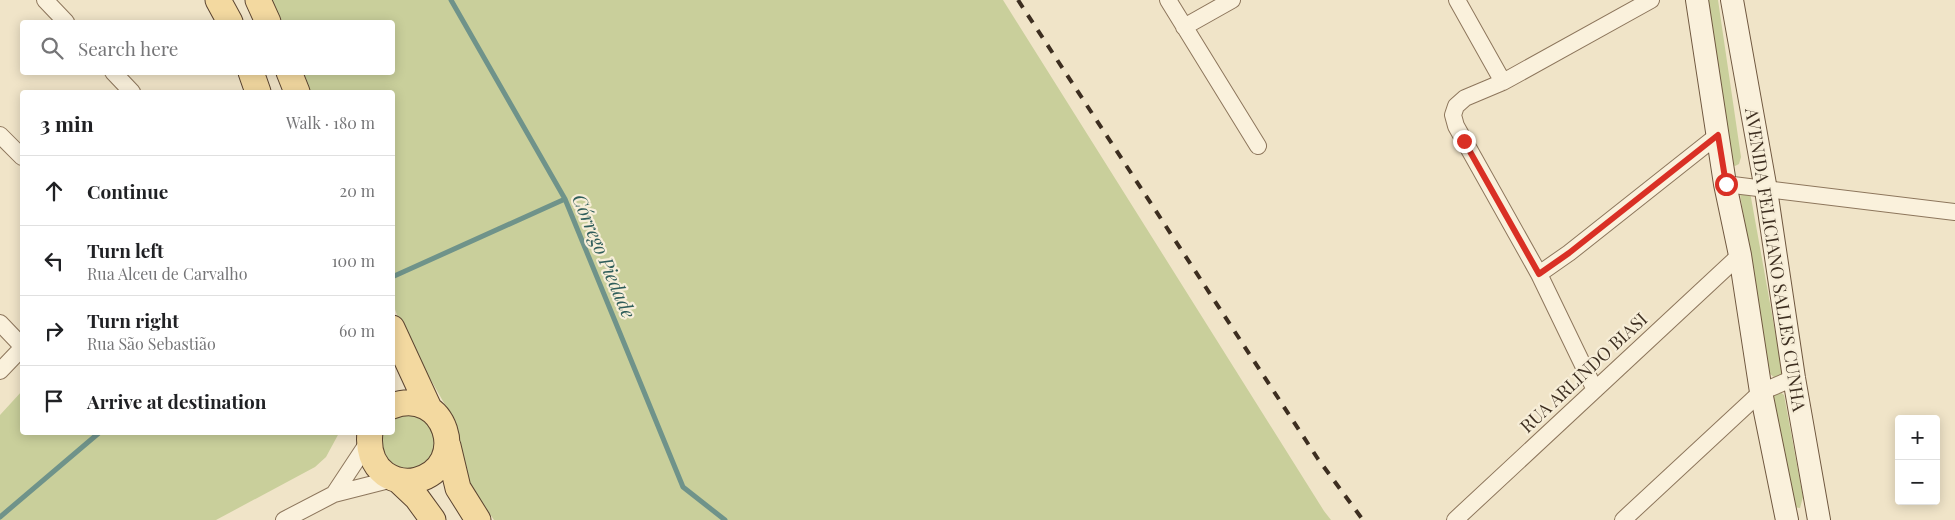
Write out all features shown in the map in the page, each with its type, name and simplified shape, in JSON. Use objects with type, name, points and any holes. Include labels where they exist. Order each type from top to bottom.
[{"type":"main road","points":[[218,0],[229,20]]},
{"type":"main road","points":[[258,0],[267,20]]},
{"type":"main road","name":"AVENIDA FELICIANO SALLES CUNHA","points":[[1698,0],[1726,184],[1740,255],[1762,392],[1787,520]]},
{"type":"main road","name":"AVENIDA FELICIANO SALLES CUNHA","points":[[1732,0],[1766,190],[1814,517]]},
{"type":"main road","points":[[252,75],[257,90]]},
{"type":"main road","points":[[290,75],[296,90]]},
{"type":"main road","points":[[395,334],[429,408]]},
{"type":"main road","points":[[395,405],[416,403],[429,408],[440,418],[446,432],[458,488],[478,520]]},
{"type":"main road","points":[[370,437],[370,452],[375,463],[383,472],[396,480],[417,498],[433,520]]},
{"type":"main road","points":[[396,480],[412,482],[425,478],[436,470],[444,459],[448,446]]},
{"type":"street","points":[[45,0],[64,20]]},
{"type":"street","points":[[1168,0],[1258,146]]},
{"type":"street","points":[[1184,27],[1232,0]]},
{"type":"street","points":[[1457,0],[1504,82]]},
{"type":"street","points":[[1595,390],[1539,274],[1456,126],[1453,115],[1456,106],[1465,98],[1504,82],[1651,0]]},
{"type":"street","points":[[116,75],[130,90]]},
{"type":"street","points":[[0,135],[20,155]]},
{"type":"street","points":[[1539,274],[1569,253],[1718,135]]},
{"type":"street","points":[[1726,184],[1955,212]]},
{"type":"street","name":"RUA ARLINDO BIASI","points":[[1455,520],[1740,255]]},
{"type":"street","points":[[0,323],[20,345]]},
{"type":"street","points":[[0,371],[20,349]]},
{"type":"street","points":[[1623,520],[1762,392],[1794,378]]},
{"type":"street","points":[[334,494],[370,437]]},
{"type":"street","points":[[284,520],[334,494],[396,480]]},
{"type":"green space","points":[[272,0],[1003,0],[1331,520],[494,520],[471,486],[448,410],[403,331],[395,309],[395,90],[308,90],[302,75],[395,75],[395,20],[280,20]]},
{"type":"green space","points":[[1704,0],[1718,0],[1741,157],[1739,164],[1735,166],[1730,163]]},
{"type":"green space","points":[[1750,192],[1782,370],[1781,376],[1775,378],[1769,373],[1740,194]]},
{"type":"green space","points":[[1779,391],[1784,395],[1803,497],[1800,508],[1793,507],[1773,395]]},
{"type":"green space","points":[[20,393],[20,435],[338,435],[326,457],[315,467],[216,520],[0,520],[0,415]]},
{"type":"green space","points":[[395,410],[430,414],[440,459],[399,476],[373,441],[374,435],[395,435]]},
{"type":"waterway","name":"Córrego Piedade","points":[[451,0],[565,199],[683,487],[725,520]]},
{"type":"waterway","points":[[395,276],[565,199]]},
{"type":"waterway","points":[[0,517],[96,435]]},
{"type":"railway","points":[[1018,0],[1318,459],[1363,520]]},
{"type":"route","points":[[1464,141],[1539,274],[1569,253],[1718,135],[1726,184]]}]
